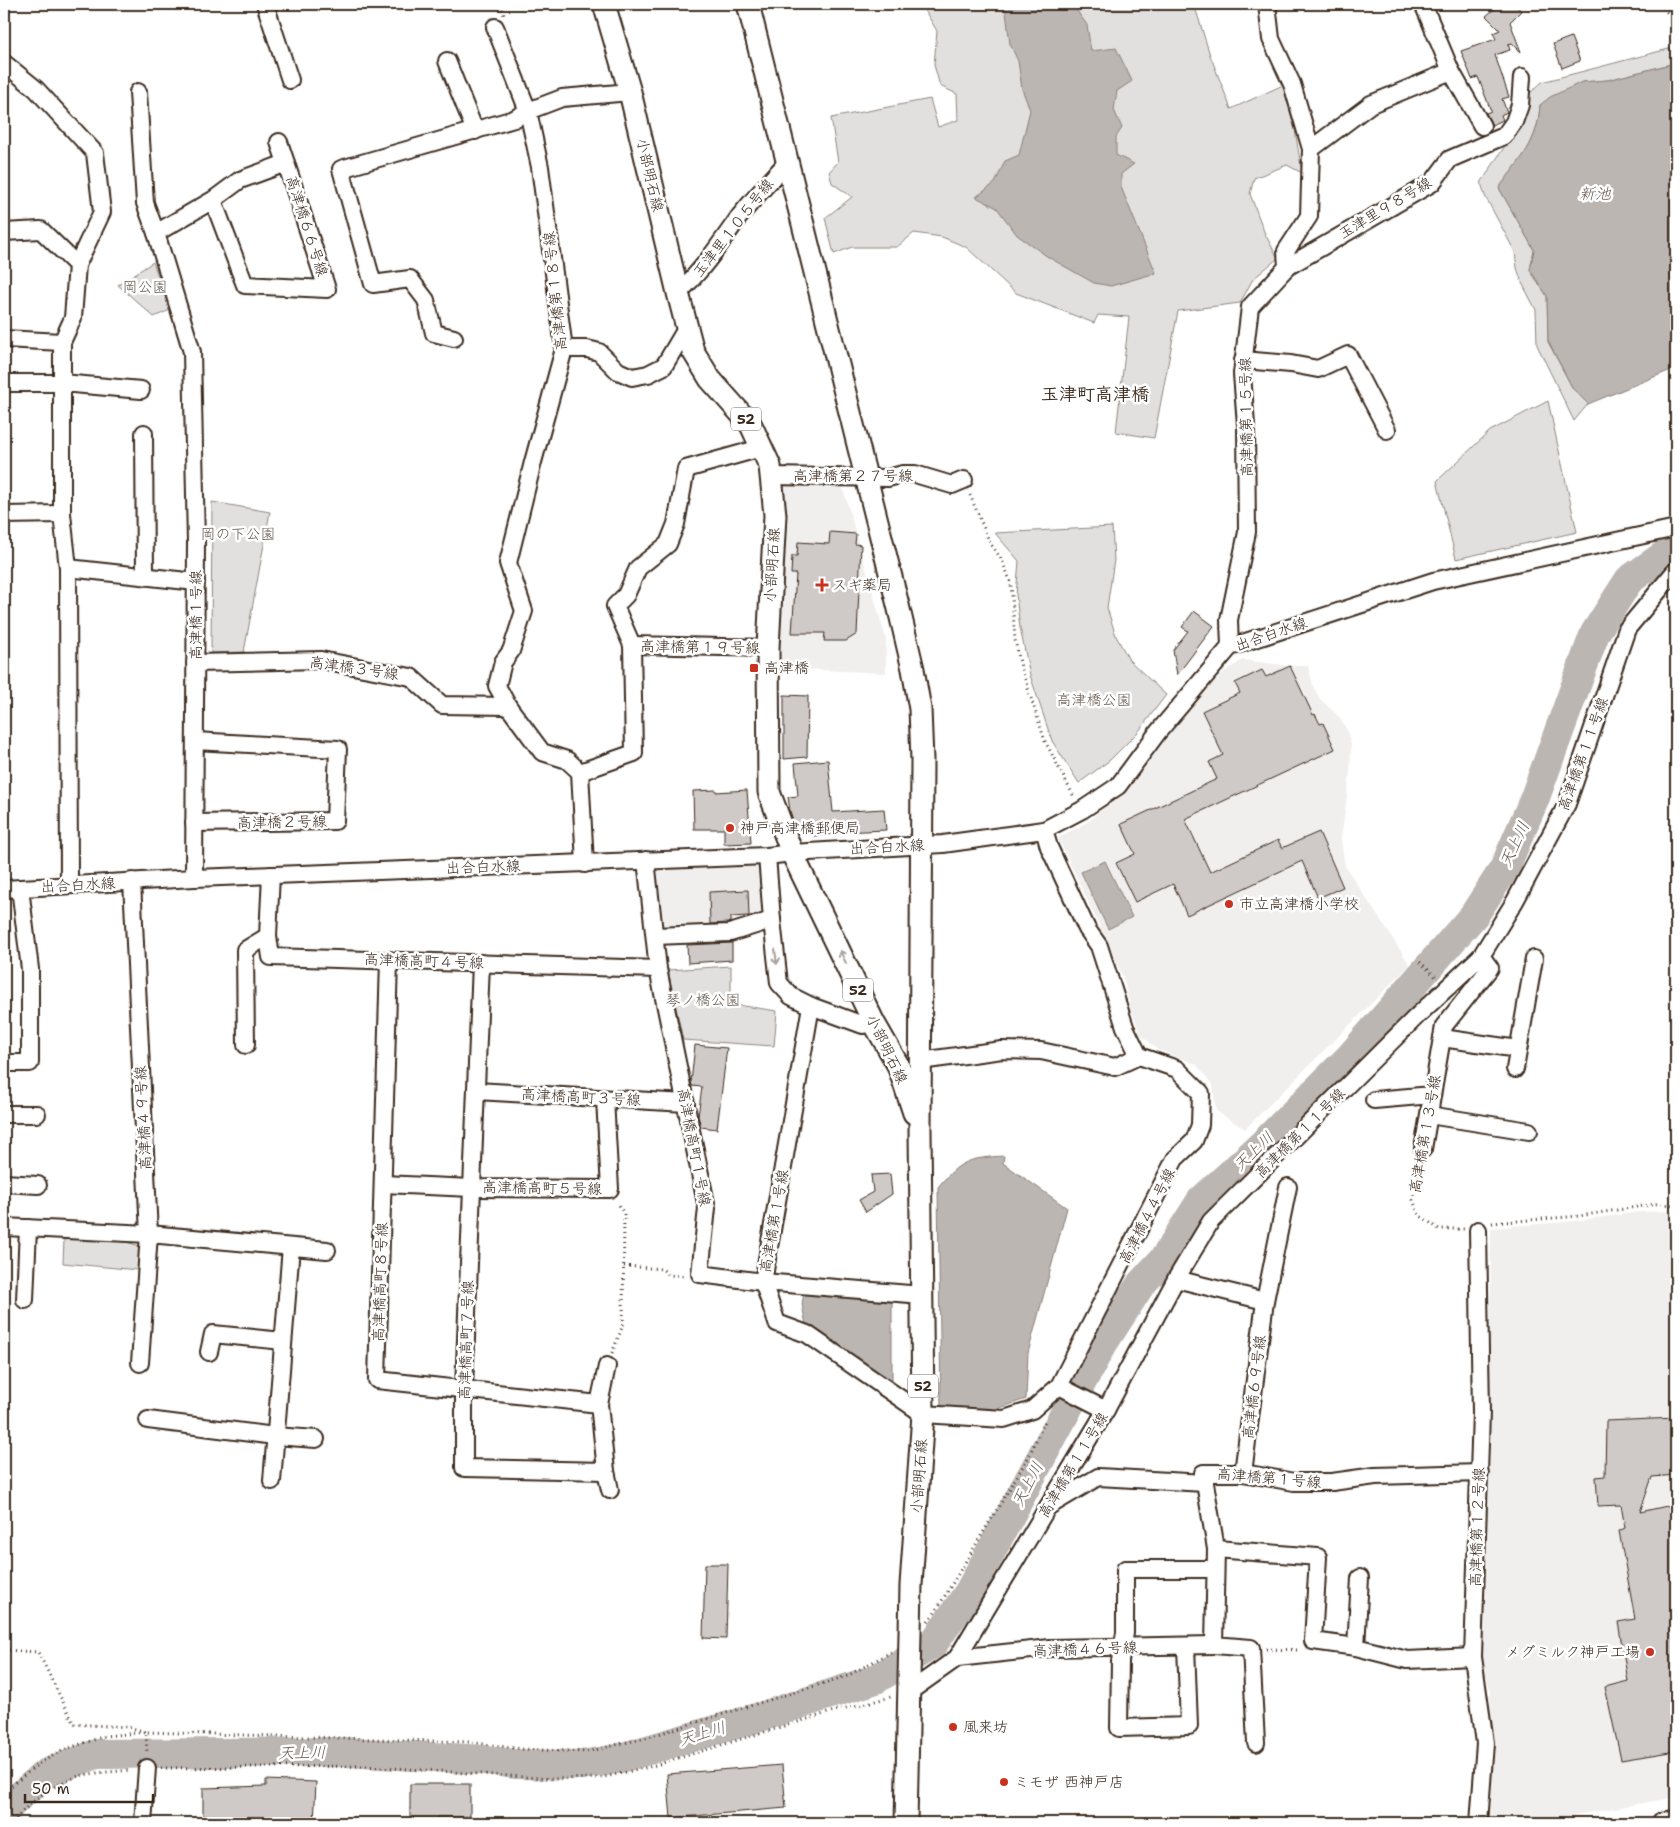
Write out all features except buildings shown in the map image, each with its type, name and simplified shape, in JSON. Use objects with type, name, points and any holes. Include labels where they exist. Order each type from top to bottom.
[{"type":"main road","name":"小部明石線","points":[[604,4],[630,92],[693,351],[710,379],[751,425],[770,466],[775,515],[768,648],[769,792],[792,853],[874,1023],[898,1065],[920,1129]]},
{"type":"main road","name":"小部明石線","points":[[748,4],[913,669],[920,709],[922,760],[920,1129],[923,1414],[911,1585],[906,1823]]},
{"type":"main road","points":[[1663,1823],[1676,1821]]},
{"type":"street","points":[[265,4],[290,80]]},
{"type":"street","points":[[1267,4],[1271,39],[1292,84],[1311,149],[1309,216],[1286,251],[1287,267]]},
{"type":"street","points":[[1423,4],[1450,71],[1482,126]]},
{"type":"street","name":"高津橋第１８号線","points":[[495,27],[528,111],[540,167],[564,349],[508,563],[524,611],[512,651],[503,662],[497,686],[508,706],[542,752],[568,760],[580,772]]},
{"type":"street","points":[[446,61],[475,131]]},
{"type":"street","points":[[4,63],[36,89],[95,153],[102,212],[78,265],[73,318],[62,342],[62,514],[68,568],[69,885]]},
{"type":"street","points":[[1311,149],[1371,104],[1450,71]]},
{"type":"street","name":"玉津里９８号線","points":[[1287,267],[1432,184],[1450,159],[1504,136],[1514,122],[1520,105],[1522,77]]},
{"type":"street","points":[[138,92],[144,203],[156,233]]},
{"type":"street","points":[[454,338],[434,333],[426,300],[410,280],[373,284],[340,169],[514,119],[528,111],[562,98],[630,92]]},
{"type":"street","points":[[279,142],[286,163]]},
{"type":"street","name":"玉津里１０５号線","points":[[678,293],[692,281],[740,216],[788,161]]},
{"type":"street","name":"高津橋６６号線","points":[[156,233],[213,200],[240,180],[286,163],[327,289],[245,285],[213,200]]},
{"type":"street","points":[[4,232],[41,230],[78,265]]},
{"type":"street","name":"高津橋１号線","points":[[156,233],[192,352],[196,582],[194,878]]},
{"type":"street","name":"高津橋第１５号線","points":[[1230,647],[1229,620],[1247,532],[1246,426],[1242,374],[1250,307],[1287,267]]},
{"type":"street","points":[[564,349],[587,349],[599,352],[618,371],[632,377],[648,374],[664,366],[687,328]]},
{"type":"street","points":[[4,339],[62,342]]},
{"type":"street","points":[[1243,360],[1291,364],[1318,369],[1348,355],[1387,430]]},
{"type":"street","points":[[10,382],[62,383],[141,390]]},
{"type":"street","points":[[144,433],[145,576]]},
{"type":"street","points":[[585,864],[580,772],[634,753],[632,645],[615,606],[626,596],[638,568],[668,544],[676,524],[686,469],[761,448]]},
{"type":"street","name":"高津橋第２７号線","points":[[771,476],[888,478],[904,474],[915,474],[952,485],[964,480]]},
{"type":"street","points":[[4,515],[62,514]]},
{"type":"street","name":"出合白水線","points":[[12,888],[194,878],[767,856],[943,844],[1044,830],[1082,810],[1118,786],[1158,732],[1230,647],[1433,581],[1676,528]]},
{"type":"street","points":[[68,568],[196,582]]},
{"type":"street","name":"高津橋第１１号線","points":[[908,1692],[957,1658],[1106,1410],[1176,1279],[1211,1221],[1481,956],[1515,901],[1566,804],[1627,628],[1676,570]]},
{"type":"street","name":"高津橋第１９号線","points":[[632,645],[768,648]]},
{"type":"street","name":"高津橋３号線","points":[[195,662],[322,660],[411,677],[442,705],[508,706]]},
{"type":"street","name":"高津橋２号線","points":[[194,823],[335,821],[338,749],[195,741]]},
{"type":"street","points":[[920,1061],[1002,1050],[1040,1051],[1115,1067],[1139,1056],[1125,1027],[1099,946],[1087,929],[1049,847],[1044,830]]},
{"type":"street","points":[[767,856],[779,983],[792,996],[810,1006],[863,1025],[874,1023]]},
{"type":"street","name":"高津橋高町１号線","points":[[646,860],[658,969],[707,1208],[700,1274]]},
{"type":"street","name":"高津橋高町４号線","points":[[271,875],[268,936],[271,957],[658,969]]},
{"type":"street","name":"高津橋４９号線","points":[[132,882],[149,1234],[140,1363]]},
{"type":"street","points":[[4,1063],[30,1064],[30,969],[12,888]]},
{"type":"street","points":[[655,936],[730,933],[772,920]]},
{"type":"street","points":[[246,1045],[245,950],[268,936]]},
{"type":"street","name":"高津橋第１３号線","points":[[1423,1149],[1444,1026],[1490,968],[1481,956]]},
{"type":"street","points":[[1515,1069],[1534,959]]},
{"type":"street","name":"高津橋高町８号線","points":[[389,960],[377,1380],[599,1404]]},
{"type":"street","name":"高津橋高町７号線","points":[[481,963],[464,1389],[464,1468],[606,1472]]},
{"type":"street","name":"高津橋第１号線","points":[[810,1006],[763,1282],[778,1323],[807,1334],[923,1414]]},
{"type":"street","points":[[1442,1038],[1518,1049]]},
{"type":"street","name":"高津橋４４号線","points":[[923,1414],[1004,1419],[1032,1410],[1059,1386],[1175,1160],[1194,1141],[1200,1125],[1201,1093],[1178,1069],[1139,1056]]},
{"type":"street","name":"高津橋高町３号線","points":[[476,1092],[686,1103]]},
{"type":"street","points":[[1374,1100],[1432,1094]]},
{"type":"street","name":"高津橋高町５号線","points":[[383,1184],[472,1188],[610,1189],[605,1099]]},
{"type":"street","points":[[4,1114],[37,1114]]},
{"type":"street","points":[[1429,1115],[1529,1131]]},
{"type":"street","points":[[4,1183],[38,1185]]},
{"type":"street","name":"高津橋６９号線","points":[[1243,1473],[1265,1301],[1288,1187]]},
{"type":"street","points":[[4,1227],[149,1234],[328,1250]]},
{"type":"street","points":[[24,1300],[28,1228]]},
{"type":"street","name":"高津橋第１２号線","points":[[1478,1230],[1481,1412],[1472,1658],[1485,1743],[1479,1823]]},
{"type":"street","points":[[272,1481],[291,1247]]},
{"type":"street","points":[[700,1274],[763,1282],[922,1295]]},
{"type":"street","points":[[1176,1279],[1265,1301]]},
{"type":"street","points":[[209,1352],[213,1334],[283,1341]]},
{"type":"street","points":[[607,1366],[599,1404],[606,1472],[610,1490]]},
{"type":"street","points":[[1059,1386],[1106,1410]]},
{"type":"street","points":[[148,1420],[275,1436],[316,1439]]},
{"type":"street","name":"高津橋第１号線","points":[[1049,1507],[1098,1477],[1205,1482],[1203,1473],[1243,1473],[1294,1482],[1332,1482],[1375,1476],[1480,1473]]},
{"type":"street","points":[[1205,1482],[1216,1549],[1214,1645]]},
{"type":"street","points":[[1216,1549],[1318,1557],[1313,1641],[1356,1646],[1407,1660],[1472,1658]]},
{"type":"street","points":[[1186,1646],[1189,1726],[1119,1728],[1120,1660],[1125,1633],[1125,1569],[1215,1569]]},
{"type":"street","points":[[1356,1646],[1360,1578]]},
{"type":"street","name":"高津橋４６号線","points":[[957,1658],[1050,1648],[1214,1645],[1251,1648]]},
{"type":"street","points":[[1251,1648],[1256,1743]]},
{"type":"street","points":[[143,1823],[147,1768]]},
{"type":"path","points":[[1660,4],[1676,23]]},
{"type":"path","points":[[964,480],[990,543],[1002,560],[1010,583],[1015,640],[1020,667],[1046,741],[1082,810]]},
{"type":"path","points":[[1420,962],[1448,987]]},
{"type":"path","name":"高津橋第１３号線","points":[[1423,1149],[1413,1200],[1419,1215],[1438,1229],[1478,1230],[1484,1223],[1579,1216],[1656,1204],[1676,1205]]},
{"type":"path","points":[[607,1366],[623,1325],[624,1266],[624,1214],[610,1189]]},
{"type":"path","points":[[624,1266],[662,1269],[669,1275],[686,1276],[700,1274]]},
{"type":"path","points":[[4,1792],[38,1764],[63,1750],[105,1736],[146,1732],[469,1742],[523,1749],[586,1752],[645,1738],[847,1676],[909,1642],[934,1614],[1028,1458],[1046,1419]]},
{"type":"path","points":[[1251,1648],[1305,1650],[1306,1640],[1313,1641]]},
{"type":"path","points":[[4,1650],[38,1652],[74,1724],[128,1727],[146,1732]]},
{"type":"path","points":[[12,1823],[22,1810],[44,1793],[80,1776],[147,1768],[365,1766],[553,1779],[600,1778],[650,1768],[834,1711],[908,1692]]},
{"type":"shaded area","points":[[840,478],[886,639],[886,673],[779,668],[784,530],[781,480]]},
{"type":"shaded area","name":"市立高津橋小学校","points":[[1243,660],[1290,666],[1308,666],[1314,688],[1320,699],[1339,717],[1347,730],[1351,745],[1350,774],[1341,839],[1345,866],[1410,965],[1245,1129],[1216,1111],[1213,1085],[1196,1064],[1158,1050],[1141,1035],[1130,1007],[1123,977],[1058,838],[1089,821],[1138,776],[1194,702],[1224,672]]},
{"type":"shaded area","points":[[764,864],[769,912],[736,923],[659,928],[654,876],[665,867]]},
{"type":"shaded area","points":[[1676,1211],[1676,1797],[1531,1823],[1484,1823],[1491,1745],[1490,1690],[1481,1658],[1476,1588],[1489,1462],[1491,1228],[1575,1221],[1639,1212]]},
{"type":"green space","points":[[921,4],[1194,4],[1210,55],[1231,109],[1283,85],[1295,130],[1302,173],[1287,165],[1254,178],[1250,194],[1265,234],[1278,258],[1253,279],[1240,303],[1178,311],[1154,438],[1116,432],[1129,317],[1098,315],[1094,323],[1016,293],[966,247],[942,237],[914,233],[897,247],[852,247],[834,254],[825,218],[852,197],[832,183],[829,172],[838,162],[831,118],[930,99],[938,127],[958,120],[957,94],[940,86],[934,65],[937,31]]},
{"type":"green space","points":[[1676,47],[1676,65],[1671,64],[1608,80],[1582,82],[1540,105],[1539,118],[1532,140],[1521,159],[1499,188],[1534,250],[1530,270],[1547,296],[1548,342],[1573,389],[1588,404],[1574,421],[1537,345],[1536,310],[1522,283],[1517,268],[1515,252],[1485,196],[1481,183],[1510,138],[1527,96],[1542,82]]},
{"type":"green space","name":"岡公園","points":[[153,262],[170,310],[154,317],[118,285]]},
{"type":"green space","points":[[1548,401],[1577,532],[1456,559],[1437,481],[1490,431]]},
{"type":"green space","name":"岡の下公園","points":[[212,502],[270,512],[244,652],[211,653]]},
{"type":"green space","name":"高津橋公園","points":[[1112,527],[1114,560],[1107,608],[1116,636],[1129,660],[1166,695],[1138,732],[1110,760],[1079,783],[1052,741],[1030,675],[1020,628],[1016,595],[1019,561],[995,533]]},
{"type":"green space","name":"琴ノ橋公園","points":[[731,966],[731,1004],[777,1011],[774,1046],[683,1040],[668,970]]},
{"type":"green space","points":[[91,1237],[119,1240],[140,1246],[138,1270],[63,1263],[64,1239]]},
{"type":"water","points":[[1005,4],[1072,4],[1087,25],[1091,51],[1116,48],[1132,81],[1117,91],[1114,110],[1122,128],[1116,137],[1116,155],[1134,164],[1121,174],[1121,187],[1156,273],[1111,286],[1094,283],[1048,257],[1017,235],[997,208],[976,197],[995,183],[1005,161],[1019,155],[1030,110],[1022,89],[1018,61],[1010,44]]},
{"type":"water","name":"新池","points":[[1671,64],[1676,65],[1676,368],[1588,404],[1573,389],[1548,341],[1547,296],[1530,270],[1534,250],[1499,188],[1527,150],[1536,130],[1540,105],[1550,97],[1582,82],[1608,80]]},
{"type":"water","points":[[1105,861],[1132,917],[1108,929],[1081,872]]},
{"type":"water","points":[[1004,1156],[1003,1163],[1067,1208],[1028,1353],[1026,1399],[994,1410],[941,1410],[938,1187],[953,1171],[966,1162]]},
{"type":"water","points":[[804,1293],[892,1302],[892,1383],[806,1325],[802,1304]]},
{"type":"waterway","name":"天上川","points":[[4,1813],[13,1802],[45,1774],[96,1754],[345,1752],[485,1760],[515,1764],[582,1765],[617,1759],[760,1717],[876,1679],[933,1644],[969,1592],[1100,1348],[1141,1284],[1164,1259],[1201,1201],[1264,1143],[1350,1057],[1474,915],[1504,869],[1534,800],[1595,633],[1629,580],[1676,547]]},
{"type":"place","name":"スギ薬局","points":[[822,585]]},
{"type":"place","name":"高津橋","points":[[754,668]]},
{"type":"place","name":"神戸高津橋郵便局","points":[[730,828]]},
{"type":"place","name":"市立高津橋小学校","points":[[1229,904]]},
{"type":"place","name":"メグミルク神戸工場","points":[[1650,1652]]},
{"type":"place","name":"風来坊","points":[[953,1727]]},
{"type":"place","name":"ミモザ 西神戸店","points":[[1004,1782]]},
{"type":"district","name":"玉津町高津橋","points":[[1095,394]]}]
